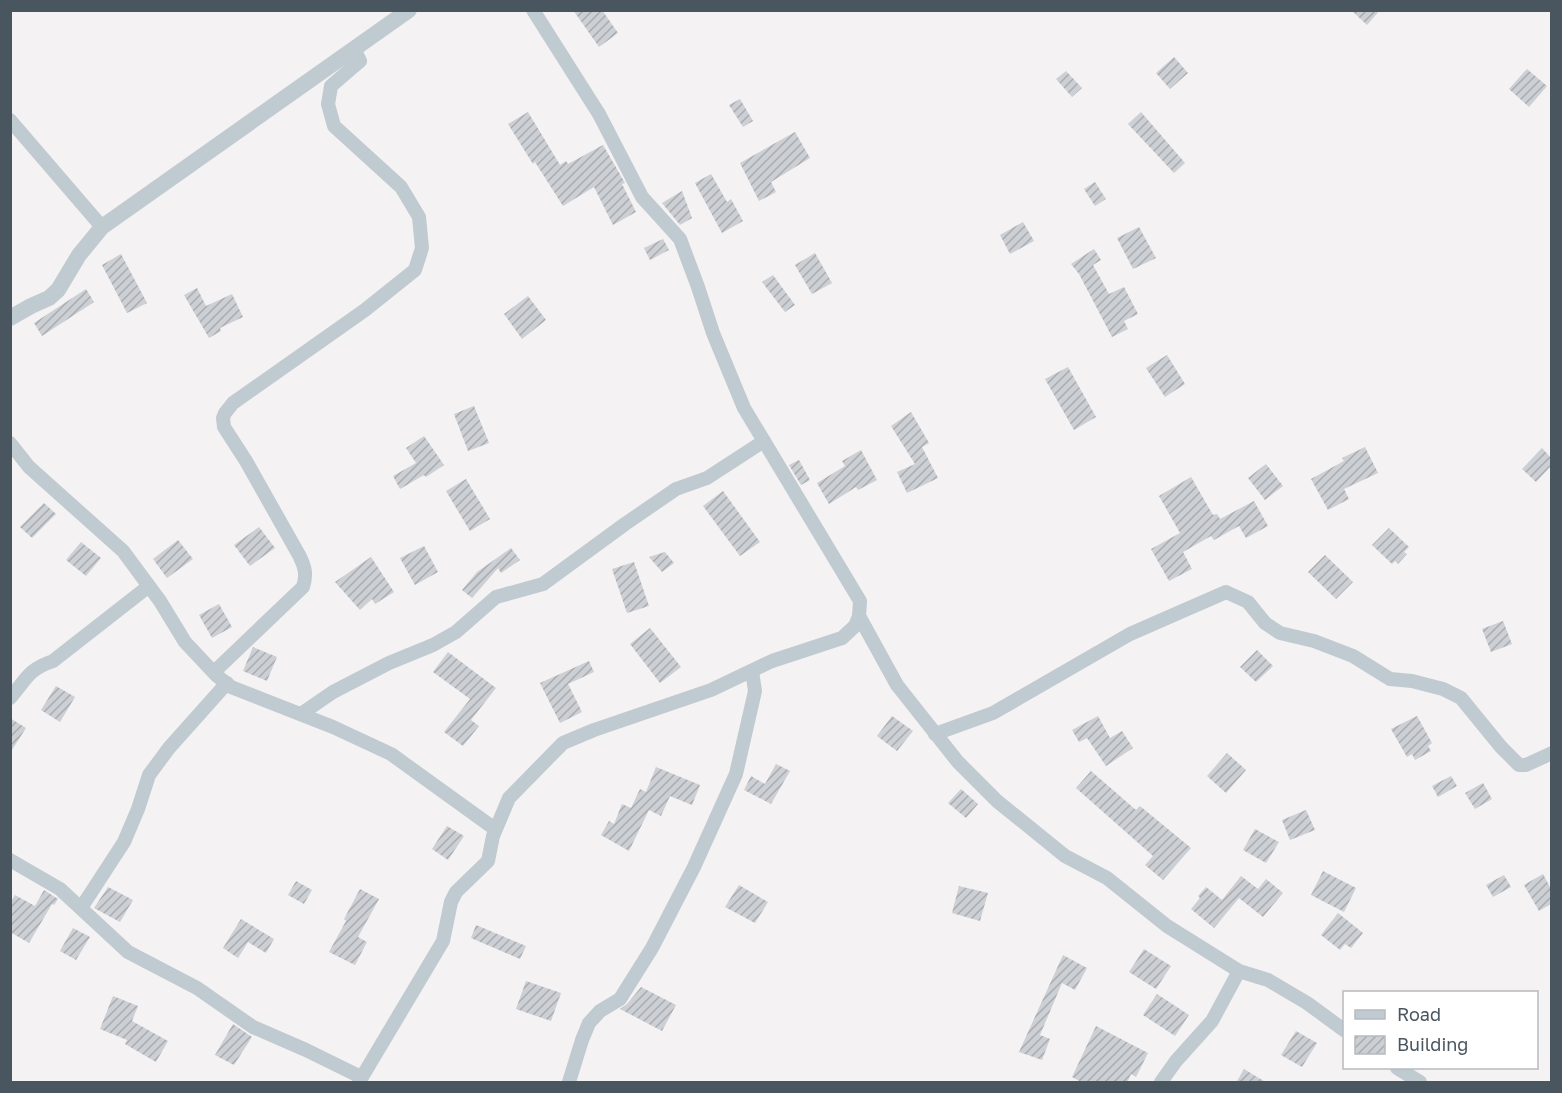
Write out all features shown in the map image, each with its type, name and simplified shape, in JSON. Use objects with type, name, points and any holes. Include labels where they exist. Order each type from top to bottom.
[{"type":"street","points":[[10,318],[49,298],[58,290],[80,255],[102,227],[409,10]]},
{"type":"street","points":[[10,860],[60,889],[128,952],[197,988],[253,1027],[306,1050],[360,1080],[443,941],[451,902],[456,892],[488,861],[495,829],[509,798],[563,743],[711,690],[772,661],[842,638],[855,626],[859,616],[860,601],[739,397],[713,333],[699,287],[680,239],[642,196],[599,114],[533,10]]},
{"type":"street","points":[[214,672],[303,587],[306,579],[306,569],[299,555],[224,427],[225,413],[233,403],[365,310],[415,270],[422,248],[419,217],[401,188],[334,126],[328,104],[328,94],[331,86],[360,61],[354,49]]},
{"type":"street","points":[[10,120],[102,227]]},
{"type":"street","points":[[301,714],[333,692],[456,632],[496,597],[543,584],[676,489],[707,478],[764,441]]},
{"type":"street","points":[[10,443],[29,467],[123,551],[185,642],[231,687],[301,714],[391,754],[495,829]]},
{"type":"street","points":[[10,698],[29,673],[38,666],[53,660],[149,586]]},
{"type":"street","points":[[935,734],[993,713],[1130,634],[1226,592],[1248,602],[1265,623],[1280,633],[1314,641],[1353,657],[1390,679],[1412,681],[1443,689],[1461,698],[1501,747],[1519,765],[1526,765],[1551,753]]},
{"type":"street","points":[[859,616],[897,685],[957,762],[997,801],[1065,856],[1107,878],[1167,926],[1239,971],[1268,980],[1307,1003],[1343,1029]]},
{"type":"street","points":[[569,1083],[589,1023],[600,1011],[620,999],[652,948],[694,867],[736,774],[755,691],[752,671]]},
{"type":"street","points":[[81,908],[124,842],[150,775],[169,748],[227,683]]},
{"type":"street","points":[[1161,1083],[1176,1061],[1212,1021],[1239,971]]},
{"type":"street","points":[[1399,1069],[1420,1083]]},
{"type":"building","points":[[573,10],[602,10],[618,33],[599,47]]},
{"type":"building","points":[[1351,10],[1380,10],[1367,25]]},
{"type":"building","points":[[1174,57],[1188,73],[1170,89],[1156,73]]},
{"type":"building","points":[[1527,69],[1547,86],[1529,107],[1509,89]]},
{"type":"building","points":[[1066,71],[1082,88],[1072,97],[1056,79]]},
{"type":"building","points":[[740,99],[753,121],[743,127],[729,105]]},
{"type":"building","points":[[528,112],[560,165],[566,161],[568,164],[603,145],[625,183],[622,184],[636,212],[613,225],[594,187],[563,206],[508,124]]},
{"type":"building","points":[[1141,112],[1185,163],[1174,173],[1128,124]]},
{"type":"building","points":[[795,132],[810,158],[771,182],[776,192],[759,201],[740,163]]},
{"type":"building","points":[[711,174],[727,202],[731,199],[743,221],[722,233],[695,183]]},
{"type":"building","points":[[1095,182],[1106,199],[1095,206],[1084,189]]},
{"type":"building","points":[[682,191],[692,218],[680,225],[662,203]]},
{"type":"building","points":[[1023,222],[1034,241],[1010,254],[1000,235]]},
{"type":"building","points":[[1139,227],[1156,258],[1133,269],[1117,238]]},
{"type":"building","points":[[663,239],[669,250],[650,260],[644,248]]},
{"type":"building","points":[[1094,249],[1101,260],[1093,265],[1109,294],[1124,287],[1138,314],[1124,321],[1128,329],[1112,337],[1079,274],[1071,264]]},
{"type":"building","points":[[815,253],[832,283],[812,294],[795,265]]},
{"type":"building","points":[[121,254],[147,303],[127,313],[102,265]]},
{"type":"building","points":[[773,275],[795,305],[785,312],[762,282]]},
{"type":"building","points":[[197,288],[206,306],[232,294],[243,317],[220,328],[221,331],[209,338],[184,295]]},
{"type":"building","points":[[86,289],[94,302],[42,336],[34,323]]},
{"type":"building","points":[[528,296],[546,320],[522,339],[504,314]]},
{"type":"building","points":[[1167,355],[1185,384],[1165,397],[1146,368]]},
{"type":"building","points":[[1068,367],[1096,417],[1074,430],[1045,379]]},
{"type":"building","points":[[474,406],[489,443],[468,451],[454,414]]},
{"type":"building","points":[[911,412],[929,443],[922,447],[938,478],[907,493],[897,472],[915,464],[891,426]]},
{"type":"building","points":[[424,436],[444,465],[426,477],[424,475],[400,489],[393,476],[416,463],[406,448]]},
{"type":"building","points":[[1365,447],[1378,473],[1344,489],[1349,499],[1328,510],[1311,479],[1344,461],[1342,458]]},
{"type":"building","points":[[1542,448],[1551,458],[1551,466],[1536,482],[1522,469]]},
{"type":"building","points":[[861,450],[877,480],[858,490],[856,487],[829,504],[817,483],[845,466],[842,461]]},
{"type":"building","points":[[799,460],[810,480],[801,485],[789,465]]},
{"type":"building","points":[[1266,464],[1283,486],[1265,500],[1248,478]]},
{"type":"building","points":[[1191,477],[1213,515],[1217,514],[1220,519],[1254,501],[1268,526],[1246,538],[1239,526],[1214,540],[1211,536],[1183,552],[1192,569],[1169,581],[1151,549],[1180,533],[1159,496]]},
{"type":"building","points":[[466,479],[490,519],[470,531],[446,491]]},
{"type":"building","points":[[723,491],[760,542],[740,556],[703,506]]},
{"type":"building","points":[[44,503],[56,514],[32,538],[20,527]]},
{"type":"building","points":[[259,527],[275,548],[250,566],[234,545]]},
{"type":"building","points":[[1389,528],[1409,547],[1404,552],[1407,554],[1398,564],[1395,561],[1392,564],[1372,545]]},
{"type":"building","points":[[178,540],[193,559],[167,578],[153,559]]},
{"type":"building","points":[[81,542],[101,558],[86,576],[66,560]]},
{"type":"building","points":[[424,546],[438,572],[415,585],[400,558]]},
{"type":"building","points":[[511,548],[520,560],[501,573],[498,568],[472,598],[462,590],[477,572]]},
{"type":"building","points":[[665,552],[674,563],[662,572],[649,557]]},
{"type":"building","points":[[1325,555],[1353,582],[1336,599],[1308,572]]},
{"type":"building","points":[[371,557],[394,592],[375,604],[372,599],[360,610],[335,582]]},
{"type":"building","points":[[634,562],[649,606],[627,613],[612,569]]},
{"type":"building","points":[[219,604],[232,627],[212,638],[199,615]]},
{"type":"building","points":[[1503,621],[1512,644],[1491,652],[1482,629]]},
{"type":"building","points":[[650,628],[681,667],[660,683],[630,644]]},
{"type":"building","points":[[253,647],[277,657],[267,681],[243,671]]},
{"type":"building","points":[[1257,650],[1273,666],[1256,682],[1240,667]]},
{"type":"building","points":[[448,652],[496,688],[471,720],[479,726],[463,746],[444,732],[470,699],[433,672]]},
{"type":"building","points":[[589,661],[594,672],[568,684],[582,712],[560,723],[540,683]]},
{"type":"building","points":[[56,686],[75,697],[60,722],[41,710]]},
{"type":"building","points":[[892,716],[913,731],[897,751],[877,736]]},
{"type":"building","points":[[1098,716],[1110,738],[1122,731],[1133,748],[1106,766],[1087,738],[1079,742],[1072,730]]},
{"type":"building","points":[[1417,716],[1432,743],[1428,746],[1431,751],[1415,760],[1412,754],[1407,757],[1391,729]]},
{"type":"building","points":[[10,718],[26,728],[10,753]]},
{"type":"building","points":[[1227,753],[1246,770],[1226,793],[1207,776]]},
{"type":"building","points":[[776,764],[790,771],[771,804],[744,790],[751,776],[765,784]]},
{"type":"building","points":[[656,767],[700,785],[692,805],[670,796],[661,816],[649,810],[629,851],[601,835],[609,821],[614,824],[622,804],[631,808],[640,789],[646,792]]},
{"type":"building","points":[[1091,771],[1136,810],[1140,806],[1191,848],[1163,880],[1145,865],[1153,856],[1076,788]]},
{"type":"building","points":[[1451,776],[1457,786],[1438,797],[1432,786]]},
{"type":"building","points":[[1483,783],[1492,799],[1475,809],[1465,793]]},
{"type":"building","points":[[961,789],[978,804],[966,818],[948,803]]},
{"type":"building","points":[[1306,810],[1315,830],[1290,840],[1282,820]]},
{"type":"building","points":[[447,826],[464,836],[448,860],[432,849]]},
{"type":"building","points":[[1255,829],[1279,842],[1266,863],[1243,850]]},
{"type":"building","points":[[1323,871],[1356,888],[1344,912],[1311,895]]},
{"type":"building","points":[[1543,874],[1551,889],[1551,904],[1539,911],[1524,885]]},
{"type":"building","points":[[1504,875],[1511,887],[1493,897],[1486,885]]},
{"type":"building","points":[[1241,876],[1258,889],[1266,879],[1283,893],[1263,917],[1239,898],[1214,928],[1191,909],[1206,887],[1222,900]]},
{"type":"building","points":[[296,881],[312,890],[304,904],[288,895]]},
{"type":"building","points":[[739,885],[768,902],[755,923],[725,907]]},
{"type":"building","points":[[959,886],[988,893],[980,921],[952,913]]},
{"type":"building","points":[[108,887],[133,900],[120,922],[94,908]]},
{"type":"building","points":[[360,889],[379,899],[358,937],[367,942],[355,965],[329,952]]},
{"type":"building","points":[[44,890],[58,899],[54,905],[52,904],[29,943],[10,932],[10,903],[15,895],[35,906]]},
{"type":"building","points":[[1338,913],[1363,933],[1351,948],[1345,944],[1340,950],[1321,935]]},
{"type":"building","points":[[241,919],[274,939],[266,953],[248,942],[238,958],[223,948]]},
{"type":"building","points":[[476,925],[526,946],[520,959],[471,938]]},
{"type":"building","points":[[73,928],[90,937],[76,960],[60,951]]},
{"type":"building","points":[[1144,949],[1171,966],[1156,989],[1129,972]]},
{"type":"building","points":[[1063,955],[1087,968],[1075,990],[1062,983],[1040,1035],[1050,1039],[1042,1060],[1019,1052]]},
{"type":"building","points":[[526,981],[561,993],[551,1021],[516,1009]]},
{"type":"building","points":[[641,987],[676,1005],[662,1031],[620,1009]]},
{"type":"building","points":[[1157,994],[1189,1015],[1175,1036],[1143,1015]]},
{"type":"building","points":[[113,996],[138,1006],[132,1021],[168,1041],[156,1062],[125,1044],[127,1040],[100,1029]]},
{"type":"building","points":[[233,1024],[252,1037],[234,1065],[215,1055]]},
{"type":"building","points":[[1096,1026],[1148,1053],[1136,1077],[1131,1074],[1127,1083],[1083,1083],[1072,1077]]},
{"type":"building","points":[[1296,1031],[1317,1043],[1302,1067],[1281,1055]]},
{"type":"building","points":[[1244,1069],[1267,1083],[1236,1083]]}]
